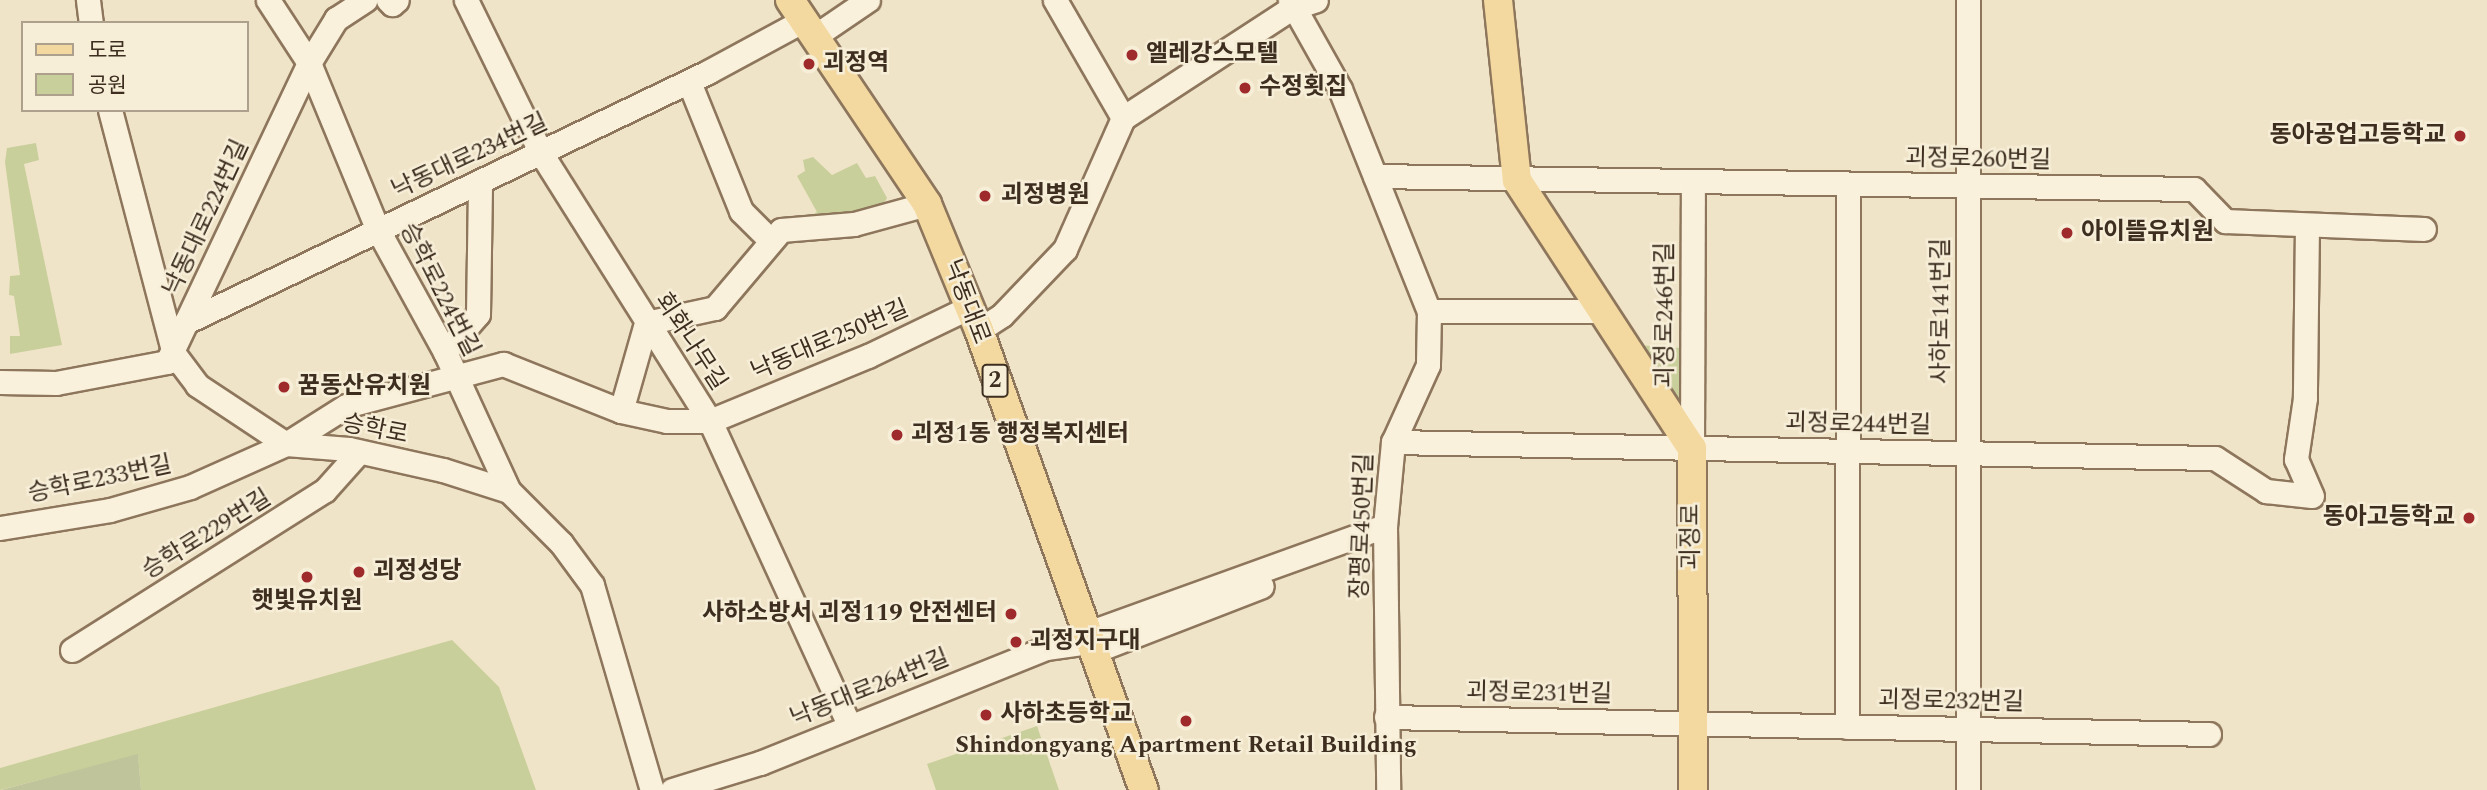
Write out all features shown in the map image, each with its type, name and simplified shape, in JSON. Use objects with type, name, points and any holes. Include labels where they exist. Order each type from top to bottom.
[{"type":"main road","points":[[1498,0],[1517,180],[1692,448]]},
{"type":"main road","name":"낙동대로","points":[[803,19],[927,204],[974,319],[1144,790]]},
{"type":"main road","name":"괴정로","points":[[1692,448],[1693,790]]},
{"type":"street","points":[[88,0],[91,21]]},
{"type":"street","name":"승학로224번길","points":[[268,0],[309,63],[378,230],[449,363],[509,491]]},
{"type":"street","name":"낙동대로224번길","points":[[186,323],[309,63],[336,19],[365,0]]},
{"type":"street","points":[[388,0],[392,4],[397,0]]},
{"type":"street","name":"회화나무길","points":[[466,0],[541,153],[709,421],[849,724]]},
{"type":"street","name":"낙동대로234번길","points":[[186,323],[689,82],[803,19],[868,0]]},
{"type":"street","points":[[1055,0],[1123,118],[1291,4],[1316,0]]},
{"type":"street","name":"사하로141번길","points":[[1968,0],[1968,790]]},
{"type":"street","name":"장평로450번길","points":[[1291,4],[1340,89],[1429,311],[1428,365],[1393,442],[1385,532],[1388,790]]},
{"type":"street","points":[[689,82],[741,211],[770,240]]},
{"type":"street","name":"승학로","points":[[111,112],[173,354],[197,385],[286,443],[354,450],[443,470],[509,491],[561,542],[592,585],[652,790]]},
{"type":"street","name":"낙동대로250번길","points":[[709,421],[868,356],[974,319],[1002,315],[1065,249],[1123,118]]},
{"type":"street","points":[[1375,176],[1517,180]]},
{"type":"street","name":"괴정로260번길","points":[[1517,180],[2194,189],[2225,221],[2424,229]]},
{"type":"street","points":[[449,363],[478,314],[480,182]]},
{"type":"street","name":"괴정로246번길","points":[[1692,448],[1693,183]]},
{"type":"street","points":[[1847,727],[1848,185]]},
{"type":"street","points":[[621,411],[646,323],[715,308],[730,295],[770,240],[782,230],[854,224],[927,204]]},
{"type":"street","name":"괴정로244번길","points":[[1393,442],[2215,458],[2266,491],[2312,496],[2296,459],[2305,398],[2307,225]]},
{"type":"street","points":[[1429,311],[1602,311]]},
{"type":"street","points":[[0,382],[56,383],[167,362],[186,323]]},
{"type":"street","name":"승학로233번길","points":[[0,528],[110,510],[190,487],[286,443],[345,405],[449,363],[503,364],[621,411],[667,421],[709,421]]},
{"type":"street","points":[[345,405],[354,450]]},
{"type":"street","name":"승학로229번길","points":[[72,650],[325,490],[354,450]]},
{"type":"street","name":"낙동대로264번길","points":[[672,790],[760,763],[849,724],[1046,648],[1089,643],[1385,532]]},
{"type":"street","name":"괴정로231번길","points":[[1386,717],[1692,724]]},
{"type":"street","name":"괴정로232번길","points":[[1692,724],[2209,734]]},
{"type":"green space","points":[[36,143],[39,160],[24,164],[62,345],[10,354],[10,336],[20,336],[14,296],[9,295],[10,276],[20,275],[5,162],[7,148]]},
{"type":"green space","points":[[813,157],[832,175],[857,163],[866,178],[875,176],[887,198],[881,208],[869,215],[808,217],[817,212],[797,176],[805,171],[803,160]]},
{"type":"green space","points":[[1622,344],[1682,348],[1681,437]]},
{"type":"green space","points":[[452,640],[499,687],[536,790],[141,790],[138,755],[0,790],[0,768]]},
{"type":"green space","points":[[1037,726],[1059,790],[936,790],[927,764]]},
{"type":"green space","points":[[138,754],[141,790],[1,790]]},
{"type":"place","name":"엘레강스모텔","points":[[1132,55]]},
{"type":"place","name":"괴정역","points":[[809,64]]},
{"type":"place","name":"수정횟집","points":[[1245,88]]},
{"type":"place","name":"동아공업고등학교","points":[[2460,136]]},
{"type":"place","name":"괴정병원","points":[[985,196]]},
{"type":"place","name":"아이뜰유치원","points":[[2067,233]]},
{"type":"place","name":"꿈동산유치원","points":[[284,387]]},
{"type":"place","name":"괴정1동 행정복지센터","points":[[897,435]]},
{"type":"place","name":"동아고등학교","points":[[2469,518]]},
{"type":"place","name":"괴정성당","points":[[359,572]]},
{"type":"place","name":"햇빛유치원","points":[[307,577]]},
{"type":"place","name":"사하소방서 괴정119 안전센터","points":[[1011,614]]},
{"type":"place","name":"괴정지구대","points":[[1016,642]]},
{"type":"place","name":"사하초등학교","points":[[986,715]]},
{"type":"place","name":"Shindongyang Apartment Retail Building","points":[[1186,721]]}]
